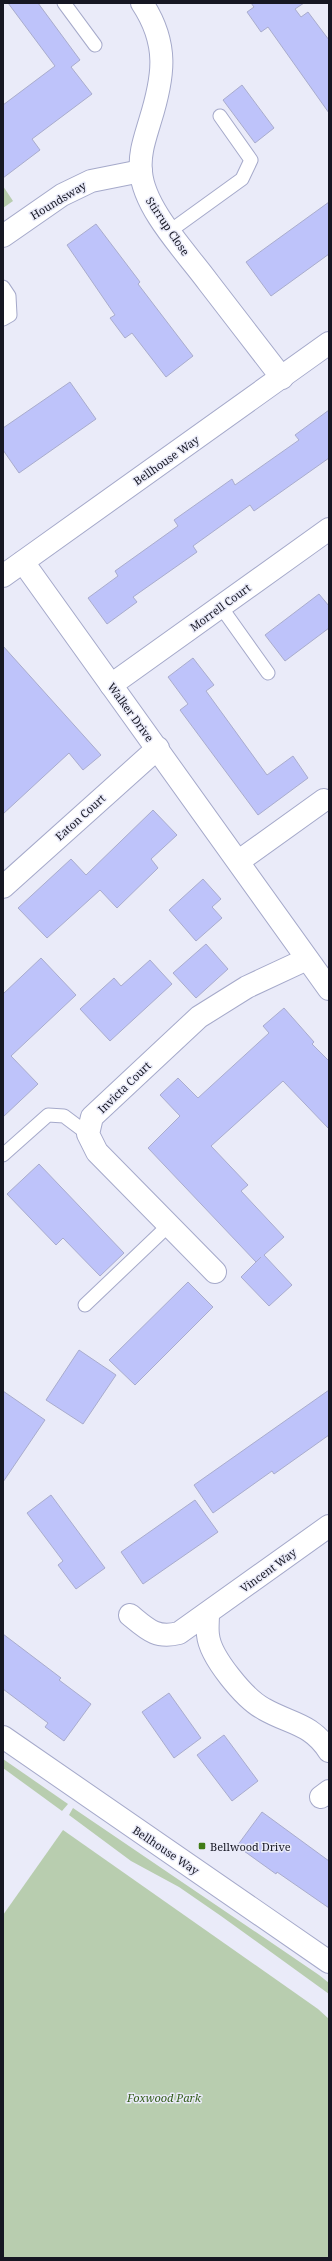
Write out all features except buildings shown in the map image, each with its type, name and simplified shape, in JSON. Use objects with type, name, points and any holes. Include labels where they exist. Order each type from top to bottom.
[{"type":"street","name":"Stirrup Close","points":[[142,3],[153,19],[162,47],[162,80],[142,145],[141,171],[146,193],[170,231],[282,378]]},
{"type":"street","name":"Houndsway","points":[[3,236],[62,195],[91,180],[141,171]]},
{"type":"street","name":"Bellhouse Way","points":[[3,576],[329,343]]},
{"type":"street","name":"Morrell Court","points":[[111,685],[329,529]]},
{"type":"street","name":"Walker Drive","points":[[22,562],[158,748],[306,959],[329,989]]},
{"type":"street","name":"Eaton Court","points":[[3,887],[158,748]]},
{"type":"street","points":[[238,861],[324,800]]},
{"type":"street","name":"Invicta Court","points":[[88,1134],[92,1117],[199,1017],[247,987],[306,959]]},
{"type":"street","points":[[88,1134],[97,1152],[215,1272]]},
{"type":"street","name":"Vincent Way","points":[[130,1615],[146,1629],[165,1636],[179,1633],[208,1614],[329,1526]]},
{"type":"street","points":[[208,1614],[208,1636],[218,1659],[249,1699],[264,1709],[307,1727],[329,1751]]},
{"type":"street","name":"Bellhouse Way","points":[[3,1737],[329,1962]]},
{"type":"lane","points":[[64,3],[95,45]]},
{"type":"lane","points":[[170,231],[242,179],[251,160],[220,116]]},
{"type":"lane","points":[[3,287],[9,296],[10,315],[3,320]]},
{"type":"lane","points":[[221,606],[268,673]]},
{"type":"lane","points":[[3,1155],[48,1115],[64,1116],[88,1134]]},
{"type":"lane","points":[[85,1305],[169,1226]]},
{"type":"green space","points":[[3,186],[13,201],[3,208]]},
{"type":"green space","points":[[3,1759],[68,1804],[62,1811],[3,1768]]},
{"type":"green space","points":[[73,1808],[319,1975],[329,1983],[329,1994],[179,1887],[131,1861],[69,1815]]},
{"type":"green space","name":"Foxwood Park","points":[[63,1830],[318,2009],[329,2019],[329,2258],[3,2258],[3,1915]]},
{"type":"place","name":"Bellwood Drive","points":[[202,1846]]}]
